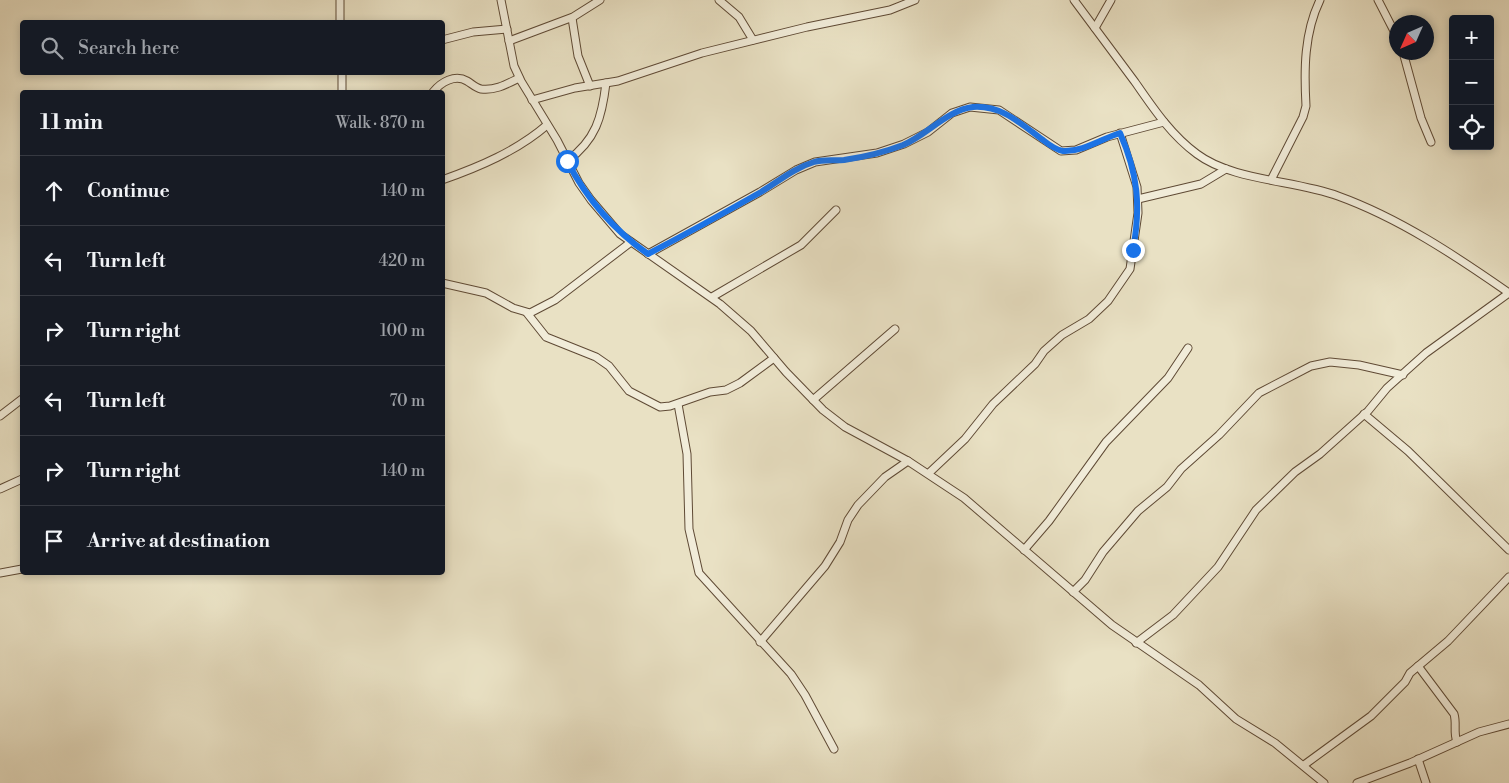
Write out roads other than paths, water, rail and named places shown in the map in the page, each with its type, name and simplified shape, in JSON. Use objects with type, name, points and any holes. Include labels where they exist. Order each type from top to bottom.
[{"type":"street","points":[[340,0],[340,20]]},
{"type":"street","points":[[501,0],[519,78],[591,200],[615,228],[631,242],[712,297],[751,331],[813,400],[845,427],[929,473],[964,498],[1073,592],[1136,643],[1199,685],[1236,718],[1304,765],[1324,783]]},
{"type":"street","points":[[509,41],[572,18],[600,0]]},
{"type":"street","points":[[719,0],[739,18],[753,40]]},
{"type":"street","points":[[532,100],[606,83],[682,61],[702,52],[890,10],[915,0]]},
{"type":"street","points":[[1074,0],[1164,122],[1183,143],[1198,155],[1226,169],[1337,196],[1376,212],[1468,264],[1509,293],[1460,327],[1402,375],[1364,414],[1320,454],[1295,472],[1256,510],[1218,567],[1173,615],[1136,643]]},
{"type":"street","points":[[1095,28],[1111,0]]},
{"type":"street","points":[[1271,180],[1303,117],[1306,106],[1308,33],[1311,18],[1320,0]]},
{"type":"street","points":[[1378,0],[1389,21]]},
{"type":"street","points":[[572,18],[578,56],[590,86]]},
{"type":"street","points":[[445,39],[473,32],[507,29]]},
{"type":"street","points":[[1405,60],[1421,118],[1430,142]]},
{"type":"street","points":[[342,75],[342,90]]},
{"type":"street","points":[[435,90],[441,84],[457,78],[465,80],[479,89],[493,89],[519,78]]},
{"type":"street","points":[[567,161],[582,150],[594,133],[602,108],[606,83]]},
{"type":"street","points":[[648,254],[796,170],[815,162],[845,160],[877,153],[904,144],[928,132],[952,113],[970,108],[984,107],[999,110],[1061,151],[1076,150],[1120,133],[1164,122]]},
{"type":"street","points":[[445,179],[497,157],[537,134],[547,125]]},
{"type":"street","points":[[929,473],[965,439],[994,404],[1035,364],[1044,351],[1062,335],[1089,319],[1108,301],[1130,268],[1138,213],[1138,199],[1137,187],[1120,133]]},
{"type":"street","points":[[1138,199],[1201,184],[1226,169]]},
{"type":"street","points":[[712,297],[801,245],[836,210]]},
{"type":"street","points":[[527,313],[555,300],[631,242]]},
{"type":"street","points":[[445,284],[486,293],[512,308],[527,313],[546,337],[596,357],[609,366],[629,391],[647,402],[660,407],[678,404],[733,386],[774,358]]},
{"type":"street","points":[[813,400],[895,329]]},
{"type":"street","points":[[1024,550],[1049,521],[1106,442],[1162,384],[1188,348]]},
{"type":"street","points":[[1073,592],[1085,580],[1103,552],[1138,511],[1167,487],[1182,469],[1219,435],[1259,393],[1311,366],[1330,362],[1359,365],[1402,375]]},
{"type":"street","points":[[0,416],[20,401]]},
{"type":"street","points":[[678,404],[687,454],[689,529],[699,573],[791,674],[834,748]]},
{"type":"street","points":[[1364,414],[1415,457],[1509,550]]},
{"type":"street","points":[[760,642],[825,566],[840,542],[848,520],[858,505],[884,478],[908,461]]},
{"type":"street","points":[[0,489],[20,479]]},
{"type":"street","points":[[0,573],[20,569]]},
{"type":"street","points":[[1304,765],[1371,716],[1418,666],[1460,629],[1509,577]]},
{"type":"street","points":[[1418,666],[1454,714],[1456,722],[1454,734],[1457,742]]},
{"type":"street","points":[[1357,783],[1480,732],[1509,724]]},
{"type":"street","points":[[1418,759],[1426,783]]}]
